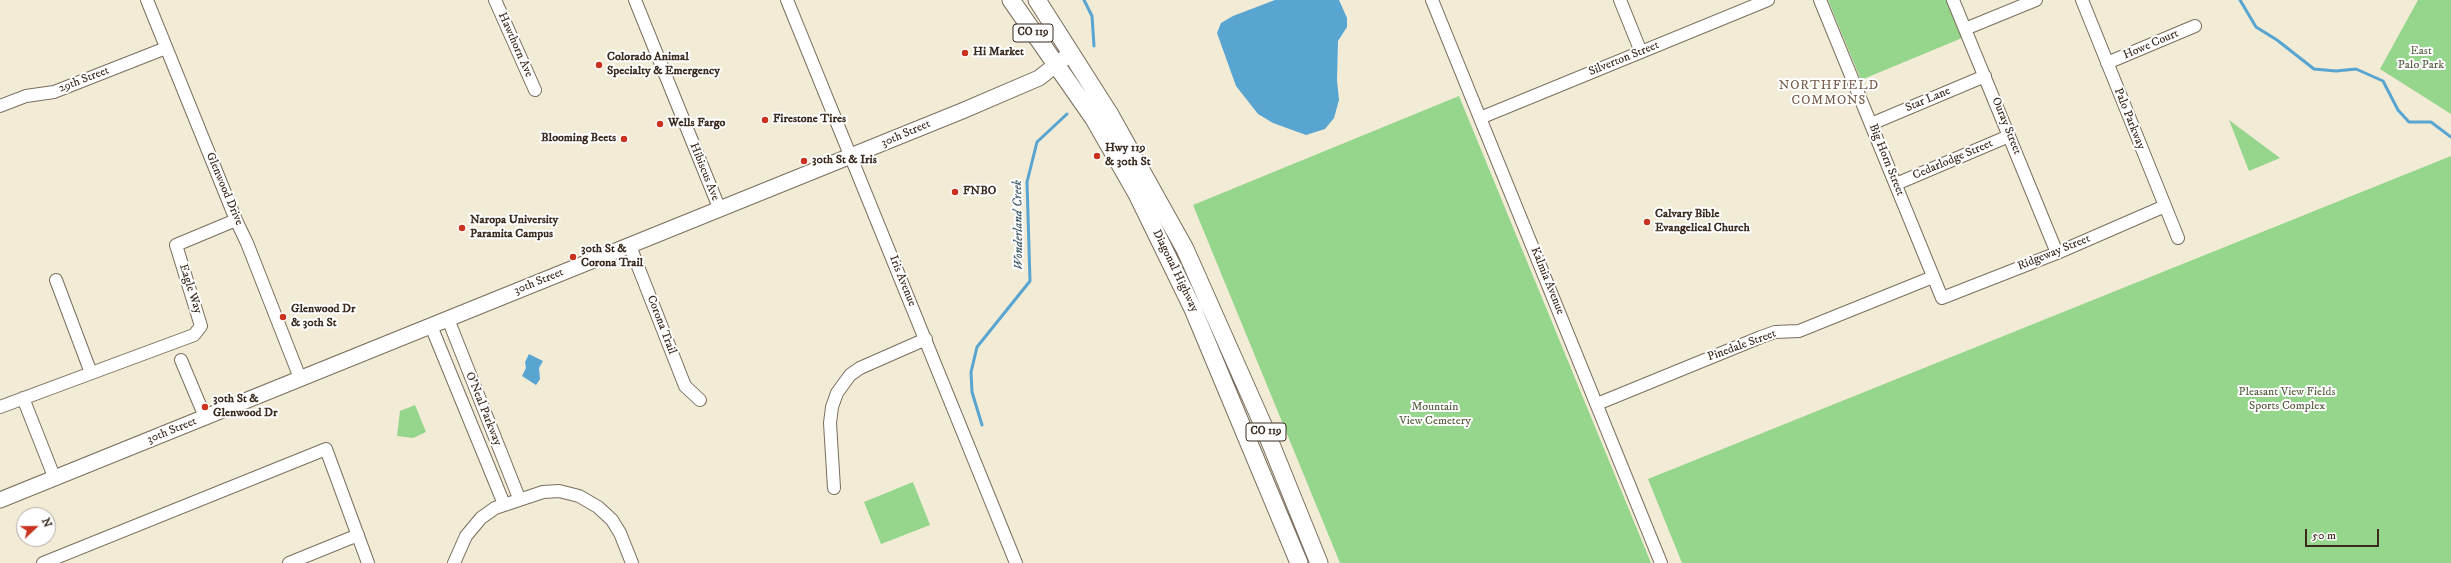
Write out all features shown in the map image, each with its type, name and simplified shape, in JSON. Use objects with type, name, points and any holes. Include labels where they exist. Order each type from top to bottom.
[{"type":"highway","name":"Diagonal Highway","points":[[1011,0],[1094,119],[1137,194],[1193,309],[1299,563]]},
{"type":"highway","name":"Diagonal Highway","points":[[1037,0],[1136,156],[1185,249],[1210,302],[1319,563]]},
{"type":"highway","points":[[1193,309],[1210,302]]},
{"type":"main road","name":"30th Street","points":[[0,500],[851,157],[1034,81],[1071,53]]},
{"type":"street","name":"Glenwood Drive","points":[[146,0],[236,220],[247,243],[300,378]]},
{"type":"street","name":"Hawthorn Ave","points":[[495,0],[535,90]]},
{"type":"street","name":"Hibiscus Ave","points":[[635,0],[720,210]]},
{"type":"street","name":"Iris Avenue","points":[[787,0],[1016,563]]},
{"type":"street","name":"Kalmia Avenue","points":[[1432,0],[1661,563]]},
{"type":"street","points":[[1620,0],[1641,52]]},
{"type":"street","name":"Silverton Street","points":[[1480,118],[1768,0]]},
{"type":"street","name":"Big Horn Street","points":[[1820,0],[1942,298]]},
{"type":"street","name":"Ouray Street","points":[[1954,0],[2057,253]]},
{"type":"street","points":[[1965,29],[2036,0]]},
{"type":"street","name":"Palo Parkway","points":[[2082,0],[2178,238]]},
{"type":"street","name":"Howe Court","points":[[2107,63],[2195,26]]},
{"type":"street","name":"29th Street","points":[[0,106],[26,96],[54,92],[166,48]]},
{"type":"street","name":"Star Lane","points":[[1871,124],[1985,76]]},
{"type":"street","name":"Cedarlodge Street","points":[[1896,184],[2009,136]]},
{"type":"street","name":"Ridgeway Street","points":[[1942,298],[2057,253],[2165,206]]},
{"type":"street","name":"Eagle Way","points":[[0,407],[91,372],[128,361],[194,335],[202,326],[176,245],[236,220]]},
{"type":"street","name":"Corona Trail","points":[[630,246],[685,386],[700,400]]},
{"type":"street","name":"Pinedale Street","points":[[1597,404],[1766,335],[1799,330],[1933,277]]},
{"type":"street","points":[[56,280],[91,372]]},
{"type":"street","name":"O'Neal Parkway","points":[[448,319],[519,498]]},
{"type":"street","name":"O'Neal Parkway","points":[[431,326],[504,504]]},
{"type":"street","points":[[834,488],[830,423],[832,407],[837,393],[850,375],[860,368],[926,339]]},
{"type":"street","points":[[181,360],[204,417]]},
{"type":"street","points":[[23,398],[54,478]]},
{"type":"street","points":[[43,563],[326,449],[368,563]]},
{"type":"street","points":[[454,563],[466,536],[481,518],[504,504],[519,498],[543,492],[558,491],[579,496],[593,503],[612,520],[620,533],[632,563]]},
{"type":"street","points":[[289,563],[358,535]]},
{"type":"green space","points":[[1828,0],[1946,0],[1962,38],[1861,80]]},
{"type":"green space","name":"East Palo Park","points":[[2418,0],[2451,0],[2451,114],[2380,69]]},
{"type":"green space","name":"Mountain View Cemetery","points":[[1459,96],[1651,563],[1340,563],[1193,205]]},
{"type":"green space","points":[[2229,120],[2280,158],[2249,171]]},
{"type":"green space","name":"Pleasant View Fields Sports Complex","points":[[2451,156],[2451,563],[1682,563],[1648,479]]},
{"type":"green space","points":[[415,405],[426,432],[413,438],[397,436],[400,411]]},
{"type":"green space","points":[[913,482],[930,525],[881,544],[864,502]]},
{"type":"water","points":[[1275,0],[1339,0],[1347,18],[1347,27],[1338,41],[1337,80],[1339,100],[1334,118],[1325,129],[1306,135],[1273,123],[1258,114],[1236,86],[1217,33],[1221,23],[1233,16]]},
{"type":"water","points":[[529,354],[543,361],[539,368],[540,379],[536,385],[522,376],[526,368],[525,362]]},
{"type":"waterway","name":"Wonderland Creek","points":[[1084,0],[1092,16],[1094,46]]},
{"type":"waterway","points":[[2240,0],[2256,27],[2277,40],[2314,69],[2336,71],[2356,69],[2383,81],[2398,110],[2409,122],[2431,122],[2451,137]]},
{"type":"waterway","name":"Wonderland Creek","points":[[982,425],[972,392],[971,372],[977,347],[1030,281],[1027,182],[1037,142],[1067,114]]},
{"type":"place","name":"Hi Market","points":[[965,53]]},
{"type":"place","name":"Colorado Animal Specialty & Emergency","points":[[599,65]]},
{"type":"place","name":"Firestone Tires","points":[[765,120]]},
{"type":"place","name":"Wells Fargo","points":[[660,124]]},
{"type":"place","name":"Blooming Beets","points":[[624,139]]},
{"type":"place","name":"Hwy 119 & 30th St","points":[[1097,156]]},
{"type":"place","name":"30th St & Iris","points":[[804,161]]},
{"type":"place","name":"FNBO","points":[[955,192]]},
{"type":"place","name":"Calvary Bible Evangelical Church","points":[[1647,222]]},
{"type":"place","name":"Naropa University Paramita Campus","points":[[462,228]]},
{"type":"place","name":"30th St & Corona Trail","points":[[573,257]]},
{"type":"place","name":"Glenwood Dr & 30th St","points":[[283,317]]},
{"type":"place","name":"30th St & Glenwood Dr","points":[[205,407]]},
{"type":"district","name":"NORTHFIELD COMMONS","points":[[1829,94]]}]
